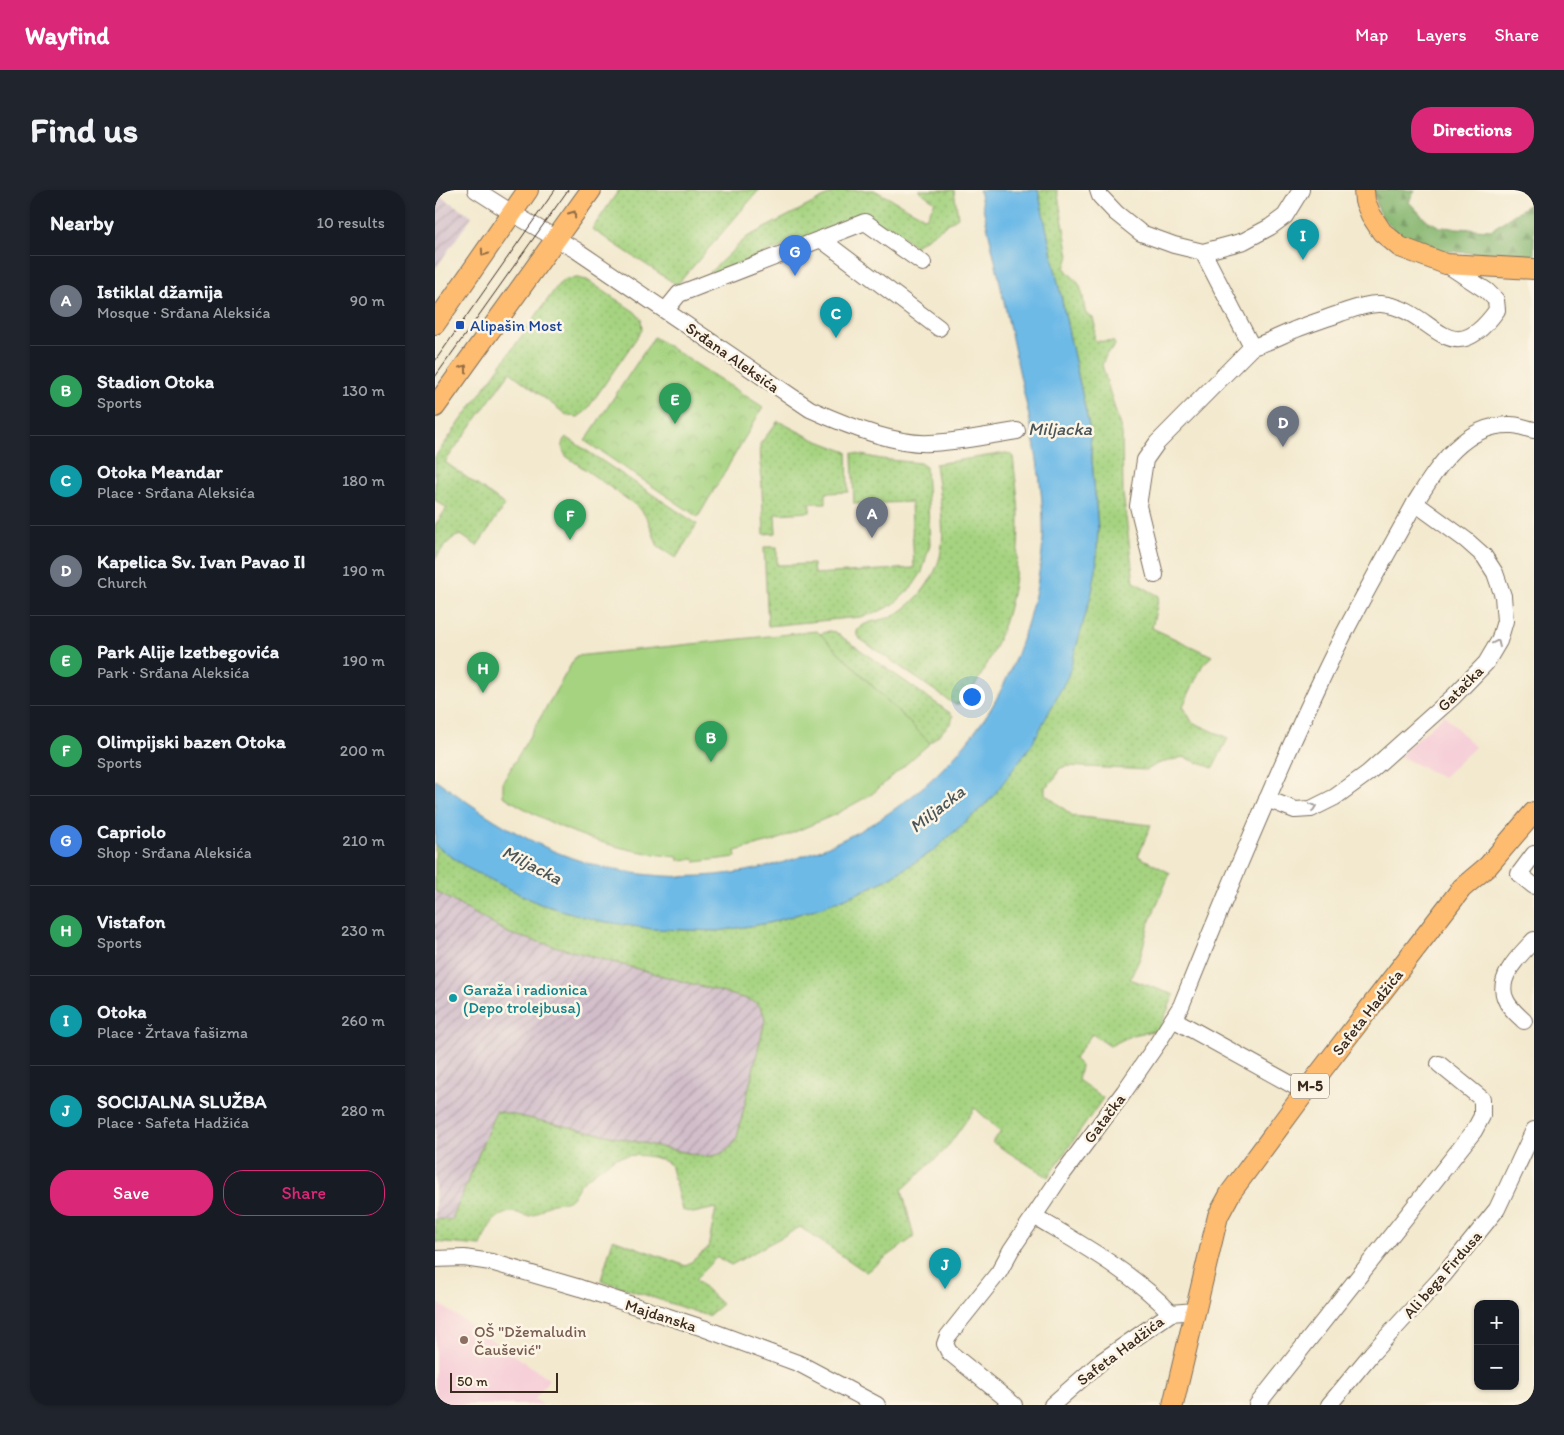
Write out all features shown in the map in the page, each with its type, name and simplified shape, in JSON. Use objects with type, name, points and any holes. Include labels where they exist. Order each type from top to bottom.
[{"type":"main road","points":[[435,324],[528,190]]},
{"type":"main road","points":[[435,407],[591,190]]},
{"type":"main road","points":[[1363,190],[1365,202],[1382,232],[1401,247],[1446,264],[1534,270]]},
{"type":"main road","name":"Safeta Hadžića","points":[[1173,1405],[1218,1216],[1231,1192],[1305,1092],[1462,888],[1488,866],[1534,812]]},
{"type":"street","name":"Srđana Aleksića","points":[[476,190],[666,310],[785,394],[810,409],[871,433],[929,443],[1017,431]]},
{"type":"street","points":[[1098,190],[1100,196],[1116,213],[1141,232],[1174,245],[1203,252],[1244,241],[1270,226],[1285,216],[1301,190]]},
{"type":"street","points":[[666,310],[679,294],[865,222],[923,263]]},
{"type":"street","points":[[822,240],[939,328]]},
{"type":"street","points":[[1203,252],[1252,347]]},
{"type":"street","points":[[1155,575],[1138,506],[1145,460],[1157,443],[1252,347],[1269,343],[1293,331],[1354,309],[1379,304],[1396,306],[1446,336],[1462,340],[1470,338],[1481,330],[1497,310],[1496,300],[1446,264]]},
{"type":"street","name":"Gatačka","points":[[1014,1405],[949,1352],[945,1344],[948,1336],[999,1272],[1011,1250],[1061,1176],[1124,1092],[1181,1006],[1231,881],[1324,673],[1415,503],[1445,459],[1456,447],[1471,436],[1490,428],[1512,424],[1534,430]]},
{"type":"street","name":"Gatačka","points":[[1267,799],[1295,810],[1311,810],[1335,797],[1368,773],[1445,704],[1486,663],[1499,641],[1505,621],[1503,596],[1495,573],[1484,556],[1466,540],[1415,503]]},
{"type":"street","points":[[1534,854],[1519,874],[1534,886]]},
{"type":"street","points":[[1524,1021],[1506,1002],[1503,990],[1509,970],[1534,940]]},
{"type":"street","points":[[1173,1020],[1305,1092]]},
{"type":"street","points":[[1257,1405],[1474,1131],[1482,1116],[1482,1099],[1439,1064]]},
{"type":"street","name":"Ali bega Firdusa","points":[[1329,1405],[1372,1353],[1443,1276],[1497,1209],[1534,1130]]},
{"type":"street","points":[[1034,1216],[1124,1271],[1160,1301],[1171,1313]]},
{"type":"street","name":"Majdanska","points":[[435,1259],[464,1258],[491,1262],[580,1288],[703,1328],[800,1364],[877,1405]]},
{"type":"street","name":"Safeta Hadžića","points":[[1052,1405],[1102,1360],[1171,1313],[1195,1311]]},
{"type":"shaded area","points":[[435,193],[472,216],[435,269]]},
{"type":"shaded area","points":[[1444,715],[1475,747],[1443,777],[1399,756]]},
{"type":"shaded area","points":[[435,891],[510,934],[747,999],[760,1006],[765,1020],[737,1137],[733,1145],[721,1155],[712,1157],[702,1156],[496,1112],[452,1220],[435,1219]]},
{"type":"shaded area","name":"OŠ \"Džemaludin Čaušević\"","points":[[435,1301],[549,1379],[535,1399],[543,1405],[435,1405]]},
{"type":"green space","points":[[619,190],[759,190],[677,285],[592,229]]},
{"type":"green space","points":[[838,190],[874,190],[926,218],[935,202],[918,190],[954,190],[958,217],[915,246],[894,229],[861,216],[705,277],[747,237]]},
{"type":"green space","points":[[1038,190],[1057,190],[1069,256],[1065,268],[1080,287],[1086,314],[1093,318],[1095,326],[1094,338],[1096,341],[1114,342],[1115,345],[1107,353],[1102,365],[1122,433],[1123,493],[1134,582],[1159,596],[1152,628],[1212,656],[1203,664],[1183,706],[1192,722],[1228,738],[1213,768],[1183,757],[1157,764],[1147,770],[1066,766],[1059,769],[1055,779],[1045,787],[1045,794],[1073,816],[1151,825],[1138,856],[1170,873],[1149,923],[1140,958],[1130,979],[1174,995],[1159,1030],[1132,1035],[1110,1046],[1092,1034],[1074,1059],[1081,1066],[1078,1080],[1103,1098],[1048,1177],[992,1142],[1001,1132],[975,1108],[946,1149],[902,1190],[914,1237],[866,1272],[800,1227],[731,1265],[717,1257],[695,1279],[722,1304],[708,1316],[601,1280],[613,1239],[686,1266],[708,1248],[716,1208],[693,1213],[682,1210],[670,1164],[644,1156],[621,1156],[615,1158],[581,1183],[568,1201],[550,1204],[531,1216],[513,1212],[501,1215],[488,1228],[481,1246],[435,1242],[435,1219],[452,1220],[496,1111],[702,1156],[714,1156],[723,1153],[737,1137],[765,1020],[760,1006],[747,999],[510,934],[435,891],[435,845],[469,869],[540,904],[652,929],[718,931],[769,923],[822,907],[888,879],[933,851],[991,799],[1096,570],[1098,529],[1089,426]]},
{"type":"green space","points":[[1373,190],[1415,190],[1409,202],[1425,219],[1440,227],[1491,230],[1534,201],[1534,258],[1434,250],[1398,234],[1380,215]]},
{"type":"green space","points":[[577,278],[587,280],[635,312],[641,319],[642,330],[586,411],[578,417],[568,416],[510,372],[445,462],[505,505],[477,546],[461,535],[457,536],[446,544],[435,559],[435,525],[447,508],[435,500],[435,457],[558,285],[566,279]]},
{"type":"green space","points":[[654,337],[763,407],[698,517],[585,441]]},
{"type":"green space","points":[[778,421],[813,439],[847,452],[848,492],[826,493],[826,503],[810,503],[810,512],[775,514],[776,533],[764,534],[760,444]]},
{"type":"green space","points":[[566,437],[697,524],[676,558],[658,547],[648,520],[642,511],[566,456],[562,446]]},
{"type":"green space","points":[[852,453],[881,459],[920,463],[926,467],[930,544],[922,572],[912,587],[894,604],[880,611],[860,617],[768,626],[764,547],[777,547],[777,565],[813,564],[814,574],[914,568],[911,502],[854,504]]},
{"type":"green space","points":[[1006,453],[1013,457],[1019,514],[1017,560],[1010,601],[1005,622],[988,662],[968,697],[962,703],[954,704],[860,639],[857,636],[857,631],[864,625],[890,617],[903,610],[918,596],[935,571],[941,552],[943,532],[935,464]]},
{"type":"green space","points":[[817,631],[930,743],[872,794],[836,814],[774,841],[735,851],[736,857],[695,862],[694,859],[678,860],[678,857],[630,850],[587,837],[546,820],[503,796],[503,782],[576,656]]},
{"type":"green space","points":[[829,631],[835,632],[950,713],[953,716],[951,723],[930,743],[820,634]]},
{"type":"water","name":"Miljacka","points":[[979,190],[1038,190],[1089,426],[1098,529],[1096,570],[1092,592],[1068,676],[1032,744],[991,799],[933,851],[888,879],[822,907],[769,923],[718,931],[652,929],[599,921],[540,904],[469,869],[435,845],[435,779],[495,820],[537,844],[606,868],[661,876],[716,875],[770,866],[822,849],[871,824],[916,792],[956,754],[990,710],[1013,665],[1036,593],[1043,538],[1040,482],[1034,440]]},
{"type":"tram line","points":[[435,361],[555,190]]},
{"type":"tram line","points":[[435,377],[568,190]]},
{"type":"place","name":"Otoka","points":[[1303,260]]},
{"type":"place","name":"Capriolo","points":[[795,276]]},
{"type":"place","name":"Alipašin Most","points":[[460,325]]},
{"type":"place","name":"Otoka Meandar","points":[[836,338]]},
{"type":"place","name":"Park Alije Izetbegovića","points":[[675,424]]},
{"type":"place","name":"Kapelica Sv. Ivan Pavao II","points":[[1283,447]]},
{"type":"place","name":"Istiklal džamija","points":[[872,538]]},
{"type":"place","name":"Olimpijski bazen Otoka","points":[[570,540]]},
{"type":"place","name":"Vistafon","points":[[483,693]]},
{"type":"place","name":"Stadion Otoka","points":[[711,762]]},
{"type":"place","name":"Garaža i radionica (Depo trolejbusa)","points":[[453,998]]},
{"type":"place","name":"SOCIJALNA SLUŽBA","points":[[945,1289]]},
{"type":"place","name":"OŠ \"Džemaludin Čaušević\"","points":[[464,1340]]}]
